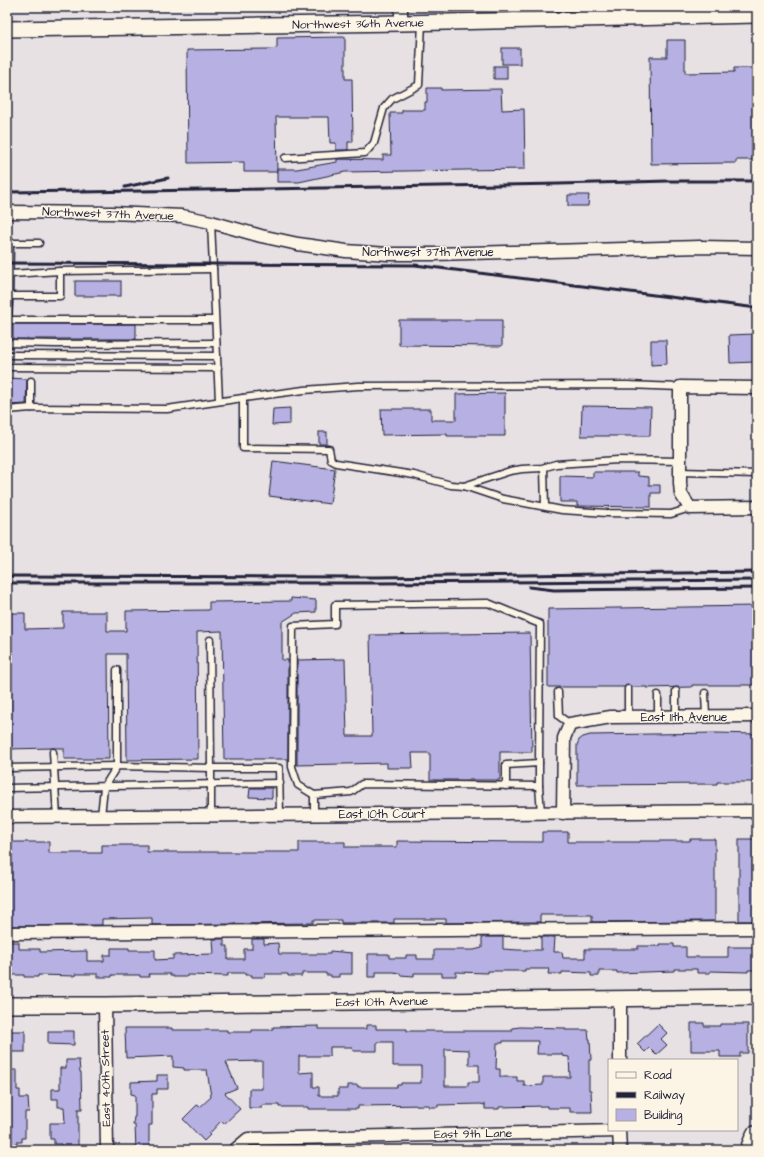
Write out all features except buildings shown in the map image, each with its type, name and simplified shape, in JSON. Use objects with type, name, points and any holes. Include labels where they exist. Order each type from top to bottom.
[{"type":"street","points":[[401,7],[401,23]]},
{"type":"street","name":"Northwest 36th Avenue","points":[[7,29],[422,23],[757,15]]},
{"type":"street","name":"Northwest 37th Avenue","points":[[7,212],[158,214],[211,222],[293,243],[346,251],[388,254],[577,251],[700,247],[757,248]]},
{"type":"street","points":[[757,388],[680,387],[681,494],[690,508],[757,507]]},
{"type":"street","name":"East 11th Avenue","points":[[570,724],[611,717],[757,716]]},
{"type":"street","points":[[563,813],[564,738],[570,724]]},
{"type":"street","name":"East 10th Court","points":[[7,817],[757,812]]},
{"type":"street","points":[[7,933],[757,928]]},
{"type":"street","name":"East 10th Avenue","points":[[7,1005],[757,997]]},
{"type":"street","points":[[620,999],[620,1059]]},
{"type":"street","name":"East 40th Street","points":[[105,1005],[107,1150]]},
{"type":"street","name":"East 9th Lane","points":[[235,1150],[248,1139],[279,1137],[608,1130]]},
{"type":"street","points":[[619,1131],[620,1150]]},
{"type":"street","points":[[746,1150],[755,1133]]},
{"type":"lane","points":[[285,158],[365,153],[374,143],[384,108],[392,99],[419,86],[422,23]]},
{"type":"lane","points":[[211,222],[219,401]]},
{"type":"lane","points":[[7,335],[10,274],[8,243],[39,242]]},
{"type":"lane","points":[[10,274],[60,271],[213,269]]},
{"type":"lane","points":[[9,296],[60,296],[60,271]]},
{"type":"lane","points":[[8,320],[215,320]]},
{"type":"lane","points":[[7,343],[216,343]]},
{"type":"lane","points":[[7,355],[217,356]]},
{"type":"lane","points":[[7,367],[218,368]]},
{"type":"lane","points":[[31,381],[31,408]]},
{"type":"lane","points":[[7,410],[31,408],[167,409],[219,401],[328,388],[372,386],[627,385],[680,387]]},
{"type":"lane","points":[[243,398],[243,448],[329,449],[330,456],[334,463],[405,474],[451,485],[464,486],[502,499],[578,511],[671,514],[690,508]]},
{"type":"lane","points":[[464,486],[510,471],[544,468],[556,464],[599,461],[630,460],[680,467],[757,474]]},
{"type":"lane","points":[[544,468],[544,506]]},
{"type":"lane","points":[[539,786],[362,784],[351,792],[314,794],[298,785],[292,767],[293,626],[335,624],[335,605],[488,603],[540,624],[539,786],[541,813]]},
{"type":"lane","points":[[210,640],[211,815]]},
{"type":"lane","points":[[101,816],[104,787],[117,766],[117,670]]},
{"type":"lane","points":[[628,689],[628,717]]},
{"type":"lane","points":[[676,690],[676,717]]},
{"type":"lane","points":[[558,692],[559,716],[570,724]]},
{"type":"lane","points":[[705,693],[706,716]]},
{"type":"lane","points":[[658,695],[658,717]]},
{"type":"lane","points":[[53,752],[57,817]]},
{"type":"lane","points":[[506,786],[506,765],[539,763]]},
{"type":"lane","points":[[7,768],[117,766],[279,768],[280,815]]},
{"type":"lane","points":[[7,788],[280,783]]},
{"type":"lane","points":[[314,794],[314,815]]},
{"type":"railway","points":[[125,187],[168,178]]},
{"type":"railway","points":[[81,192],[668,181],[757,181]]},
{"type":"railway","points":[[7,192],[85,191]]},
{"type":"railway","points":[[7,263],[415,265],[757,308]]},
{"type":"railway","points":[[7,576],[377,577],[757,572]]},
{"type":"railway","points":[[7,583],[375,583],[757,580]]},
{"type":"railway","points":[[529,587],[554,590],[757,588]]}]
